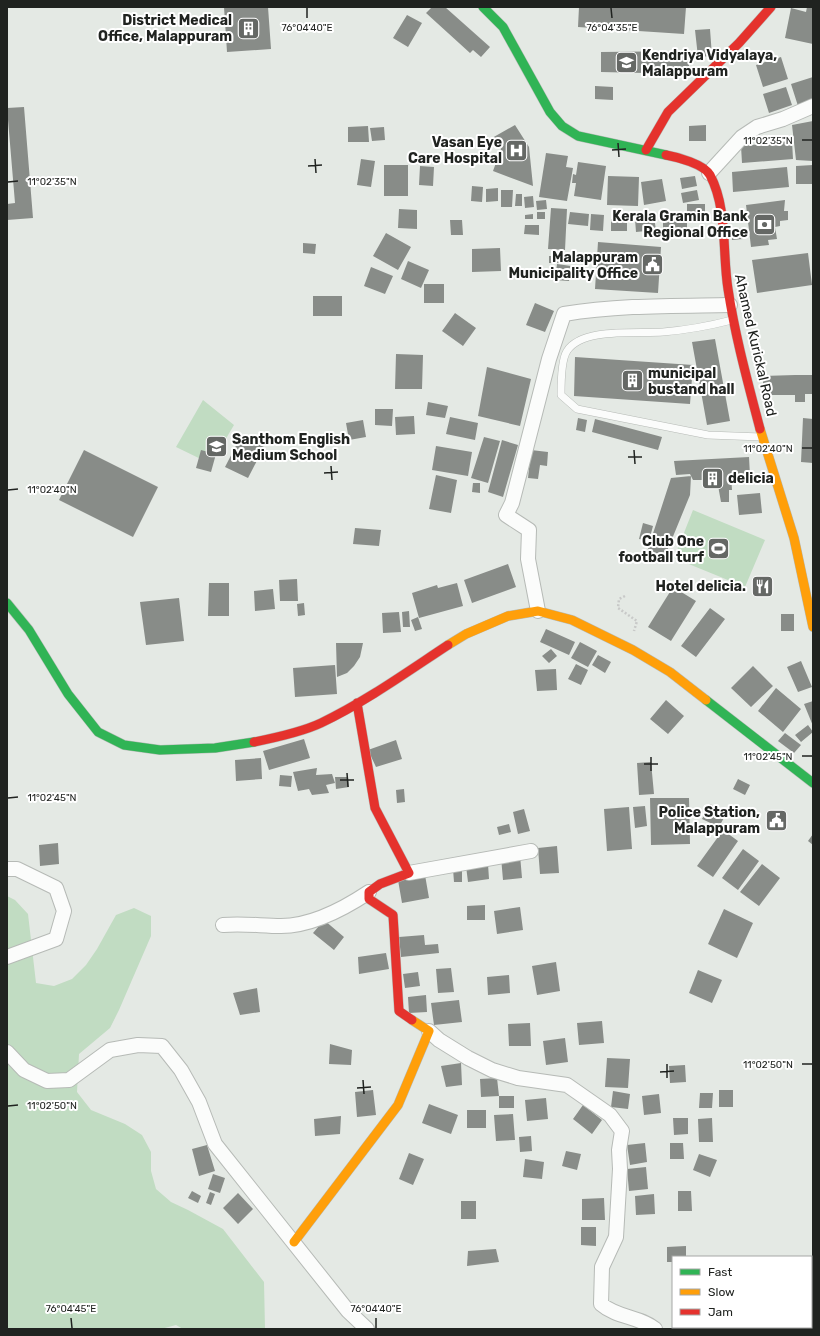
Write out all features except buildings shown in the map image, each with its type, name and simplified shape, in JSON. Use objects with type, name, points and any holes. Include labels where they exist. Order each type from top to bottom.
[{"type":"main road","points":[[483,7],[503,26],[550,112],[562,126],[578,136],[685,159],[709,173]]},
{"type":"main road","points":[[646,150],[668,112],[739,43],[771,7]]},
{"type":"main road","name":"Ahamed Kurickal Road","points":[[709,173],[717,194],[723,236],[724,275],[730,305],[781,501],[794,538],[813,627]]},
{"type":"main road","points":[[7,603],[30,630],[68,694],[98,732],[124,745],[160,750],[215,748],[270,739],[320,724],[466,634],[508,616],[538,611],[572,620],[633,650],[670,672],[813,783]]},
{"type":"main road","points":[[294,1242],[398,1105],[429,1030],[399,1011],[393,915],[390,912],[374,905],[368,899],[369,892],[380,884],[409,873],[397,853],[375,808],[356,703]]},
{"type":"street","points":[[709,173],[742,137],[757,127],[813,106]]},
{"type":"street","points":[[538,611],[528,559],[529,530],[506,515],[512,503],[549,359],[564,314],[583,311],[646,307],[730,305]]},
{"type":"street","points":[[409,873],[531,851]]},
{"type":"street","points":[[7,869],[17,869],[56,888],[64,911],[56,939],[7,956]]},
{"type":"street","points":[[223,925],[281,926],[302,924],[350,905],[369,892]]},
{"type":"street","points":[[429,1030],[445,1044],[492,1070],[518,1078],[567,1085],[610,1115],[622,1131],[619,1150],[620,1169],[616,1237],[602,1267],[601,1304],[614,1313],[649,1324],[655,1329]]},
{"type":"street","points":[[7,1052],[24,1070],[46,1080],[69,1080],[110,1050],[138,1045],[162,1046],[181,1070],[200,1102],[216,1144],[348,1311],[367,1329]]},
{"type":"lane","points":[[734,320],[686,330],[604,334],[579,340],[567,351],[562,370],[561,396],[577,410],[708,435],[764,437]]},
{"type":"path","points":[[625,596],[620,599],[618,608],[638,621],[634,629],[633,650]]},
{"type":"green space","points":[[203,400],[234,425],[211,464],[176,447]]},
{"type":"green space","name":"Club One football turf","points":[[693,510],[765,540],[745,587],[674,558]]},
{"type":"green space","points":[[7,896],[15,900],[28,914],[36,983],[54,986],[72,979],[86,965],[97,949],[116,915],[134,908],[151,916],[151,936],[110,1028],[79,1054],[77,1092],[91,1110],[125,1124],[142,1135],[151,1152],[151,1171],[156,1189],[171,1202],[223,1229],[264,1282],[265,1329],[183,1329],[176,1325],[161,1329],[7,1329]]},
{"type":"traffic: fast","points":[[483,7],[503,27],[550,112],[562,126],[578,136],[666,155]]},
{"type":"traffic: fast","points":[[7,603],[29,630],[68,694],[98,732],[124,745],[160,750],[215,748],[254,742]]},
{"type":"traffic: fast","points":[[706,700],[813,783]]},
{"type":"traffic: slow","points":[[760,429],[794,538],[813,627]]},
{"type":"traffic: slow","points":[[448,645],[466,634],[508,616],[538,611],[572,620],[633,650],[670,672],[706,700]]},
{"type":"traffic: slow","points":[[294,1242],[398,1105],[429,1031],[412,1020]]},
{"type":"traffic: jam","points":[[646,150],[668,112],[739,43],[771,7]]},
{"type":"traffic: jam","points":[[666,155],[677,157],[696,164],[707,171],[716,188],[720,202],[724,231],[726,275],[734,324],[760,429]]},
{"type":"traffic: jam","points":[[254,742],[297,732],[321,723],[370,696],[448,645]]},
{"type":"traffic: jam","points":[[357,703],[375,808],[409,873],[380,884],[369,892],[369,899],[393,915],[399,1011],[412,1020]]},
{"type":"place","name":"District Medical Office, Malappuram","points":[[248,28]]},
{"type":"place","name":"Kendriya Vidyalaya, Malappuram","points":[[627,63]]},
{"type":"place","name":"Vasan Eye Care Hospital","points":[[517,150]]},
{"type":"place","name":"Kerala Gramin Bank Regional Office","points":[[764,224]]},
{"type":"place","name":"Malappuram Municipality Office","points":[[653,265]]},
{"type":"place","name":"municipal bustand hall","points":[[633,381]]},
{"type":"place","name":"Santhom English Medium School","points":[[217,447]]},
{"type":"place","name":"delicia","points":[[712,478]]},
{"type":"place","name":"Club One football turf","points":[[719,549]]},
{"type":"place","name":"Hotel delicia.","points":[[762,586]]},
{"type":"place","name":"Police Station, Malappuram","points":[[776,820]]}]
